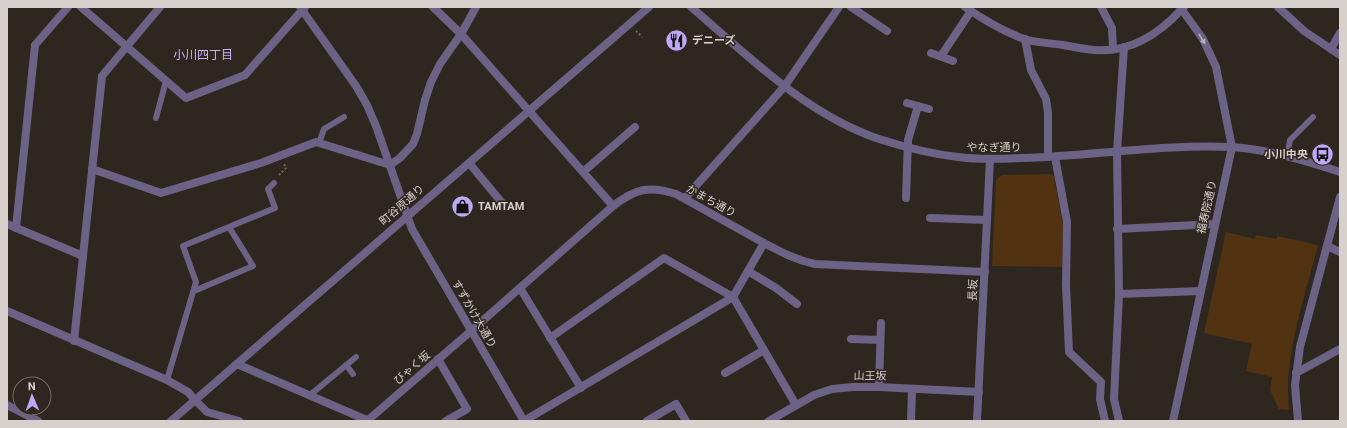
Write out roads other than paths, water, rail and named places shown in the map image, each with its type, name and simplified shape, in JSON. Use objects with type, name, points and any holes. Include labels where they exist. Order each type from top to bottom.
[{"type":"street","points":[[16,228],[35,45],[68,7]]},
{"type":"street","points":[[81,7],[186,98],[245,75],[302,8]]},
{"type":"street","points":[[74,341],[102,76],[160,7]]},
{"type":"street","points":[[432,7],[461,34],[613,206]]},
{"type":"street","points":[[92,169],[161,193],[261,164],[316,142],[390,165],[400,158],[412,144],[417,134],[431,82],[440,64],[461,34],[476,7]]},
{"type":"street","name":"町谷原通り","points":[[171,421],[649,7]]},
{"type":"street","name":"やなぎ通り","points":[[690,7],[784,87],[819,110],[850,127],[908,148],[957,157],[990,159],[1052,157],[1180,148],[1232,147],[1287,156],[1340,172]]},
{"type":"street","points":[[685,198],[784,87],[839,7]]},
{"type":"street","points":[[851,7],[887,31]]},
{"type":"street","points":[[1101,7],[1112,28],[1113,49]]},
{"type":"street","points":[[1278,7],[1304,31],[1340,55]]},
{"type":"street","name":"すずかけ大通り","points":[[302,8],[356,86],[367,105],[376,126],[412,229],[524,421]]},
{"type":"street","points":[[941,56],[968,9],[996,28],[1025,39],[1094,50],[1124,47],[1157,33],[1170,23],[1182,8]]},
{"type":"street","name":"福寿院通り","points":[[1173,421],[1214,224],[1232,147],[1216,67],[1203,39],[1182,8]]},
{"type":"street","points":[[1331,49],[1340,33]]},
{"type":"street","points":[[1025,39],[1030,70],[1046,99],[1052,157],[1067,222],[1066,285],[1069,352],[1101,382],[1100,399],[1105,421]]},
{"type":"street","points":[[1119,421],[1114,399],[1119,294],[1117,152],[1124,47]]},
{"type":"street","points":[[931,53],[953,61]]},
{"type":"street","points":[[907,103],[929,109]]},
{"type":"street","points":[[906,198],[908,140],[918,106]]},
{"type":"street","points":[[582,172],[635,127]]},
{"type":"street","name":"長坂","points":[[978,421],[990,159]]},
{"type":"street","points":[[469,163],[503,204]]},
{"type":"street","name":"かまち通り","points":[[471,331],[613,206],[635,192],[650,189],[664,190],[685,198],[764,243],[801,261],[815,264],[985,272]]},
{"type":"street","points":[[1298,421],[1296,373],[1300,347],[1340,197]]},
{"type":"street","points":[[930,218],[987,220]]},
{"type":"street","points":[[7,224],[82,256]]},
{"type":"street","points":[[1118,229],[1214,224]]},
{"type":"street","points":[[524,421],[733,297],[764,243]]},
{"type":"street","points":[[1327,246],[1340,252]]},
{"type":"street","points":[[550,338],[664,258],[733,297],[796,405]]},
{"type":"street","points":[[748,271],[776,288],[797,304]]},
{"type":"street","points":[[520,288],[581,388]]},
{"type":"street","points":[[1119,294],[1200,291]]},
{"type":"street","points":[[7,311],[167,380],[188,392],[207,412],[239,421]]},
{"type":"street","points":[[879,387],[881,323]]},
{"type":"street","name":"びゃく坂","points":[[368,421],[471,331]]},
{"type":"street","points":[[851,339],[880,340]]},
{"type":"street","points":[[1296,373],[1340,349]]},
{"type":"street","points":[[725,373],[764,350]]},
{"type":"street","points":[[438,359],[467,409],[446,421]]},
{"type":"street","points":[[237,364],[368,421]]},
{"type":"street","name":"山王坂","points":[[769,421],[814,395],[832,389],[853,386],[979,392]]},
{"type":"street","points":[[911,421],[912,389]]},
{"type":"street","points":[[7,404],[38,421]]},
{"type":"street","points":[[647,421],[676,404],[686,421]]},
{"type":"lane","points":[[156,118],[166,81]]},
{"type":"lane","points":[[1287,156],[1290,140],[1313,117]]},
{"type":"lane","points":[[319,143],[324,129],[344,118]]},
{"type":"lane","points":[[167,380],[196,282],[183,246],[275,208],[268,189],[274,183]]},
{"type":"lane","points":[[194,291],[253,266],[229,227]]},
{"type":"lane","points":[[310,395],[356,357]]},
{"type":"lane","points":[[346,365],[353,374]]},
{"type":"place","name":"デニーズ","points":[[676,40]]},
{"type":"place","name":"小川中央","points":[[1323,154]]},
{"type":"place","name":"TAMTAM","points":[[462,206]]},
{"type":"district","name":"小川四丁目","points":[[203,55]]}]
